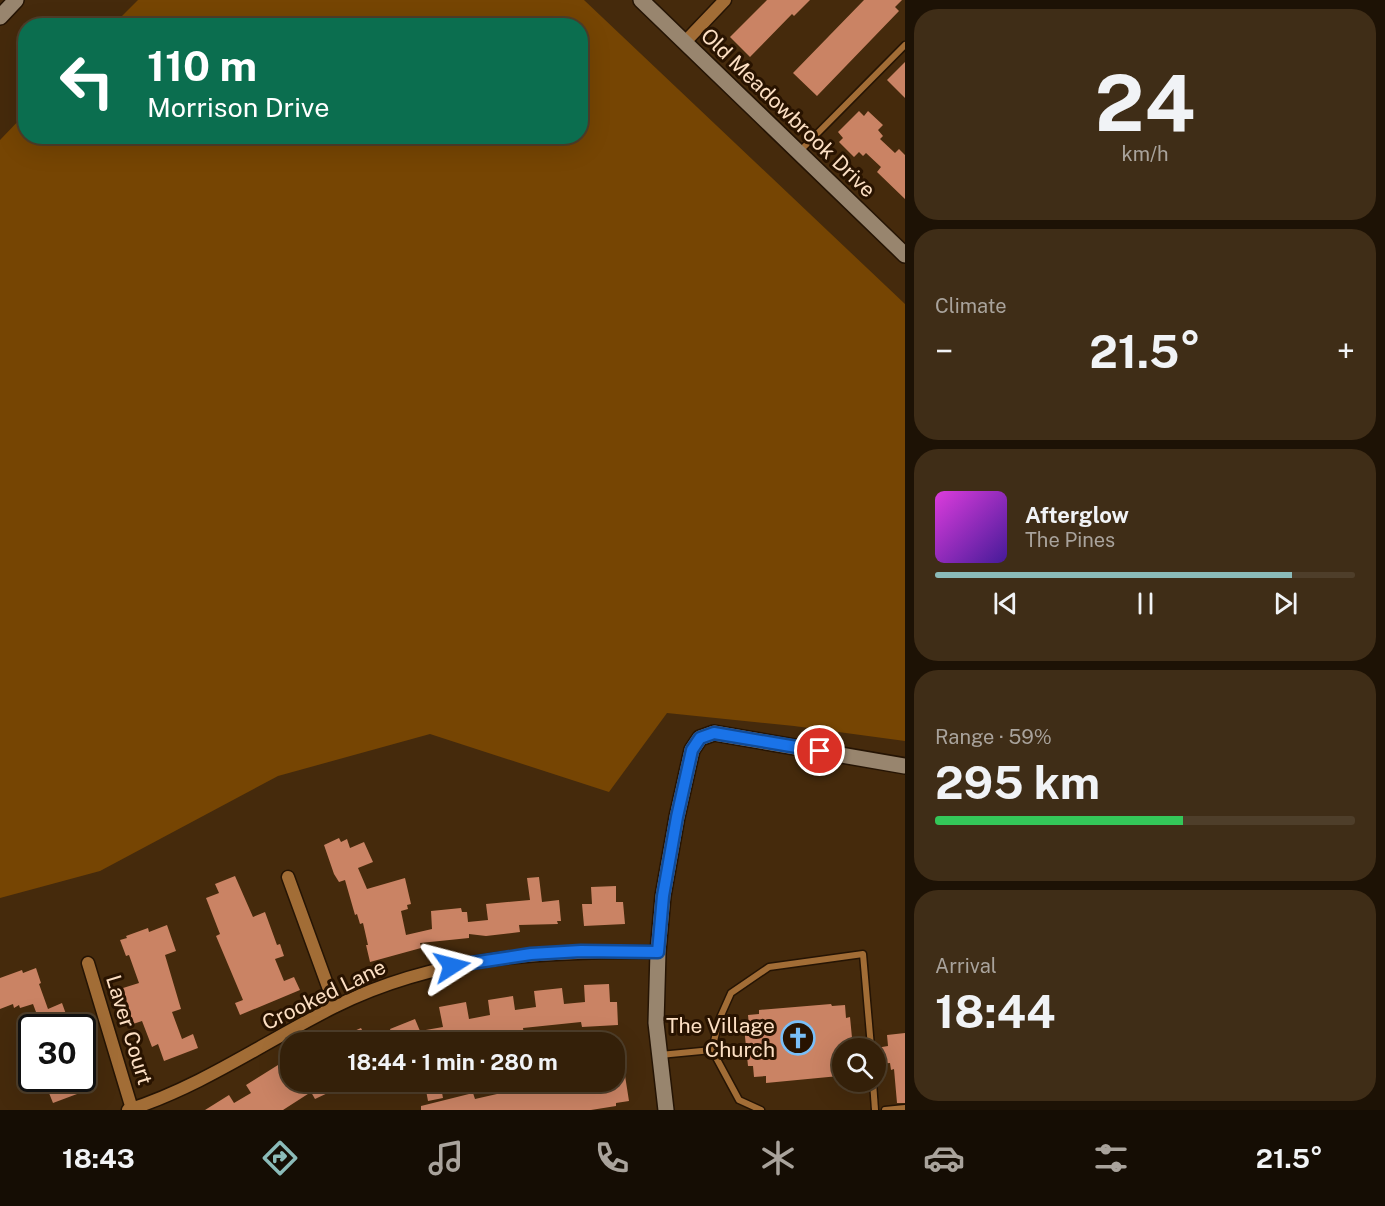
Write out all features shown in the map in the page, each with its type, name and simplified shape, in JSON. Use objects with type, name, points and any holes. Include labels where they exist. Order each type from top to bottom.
[{"type":"street","points":[[0,16],[16,0]]},
{"type":"street","name":"Old Meadowbrook Drive","points":[[641,0],[905,255]]},
{"type":"street","points":[[685,42],[725,0]]},
{"type":"street","points":[[666,1110],[656,1023],[658,952],[663,896],[692,750],[704,736],[714,733],[905,766]]},
{"type":"street","points":[[288,877],[335,1006]]},
{"type":"street","name":"Crooked Lane","points":[[130,1109],[194,1083],[335,1006],[390,982],[433,969],[531,954],[581,951],[658,952]]},
{"type":"street","name":"Laver Court","points":[[88,963],[130,1109]]},
{"type":"lane","points":[[798,153],[905,45]]},
{"type":"lane","points":[[760,1110],[739,1100],[712,1050],[719,1020],[731,993],[770,967],[863,954],[870,1038]]},
{"type":"lane","points":[[659,1055],[712,1050]]},
{"type":"lane","points":[[874,1092],[875,1110]]},
{"type":"lane","points":[[885,1110],[903,1109]]},
{"type":"shaded area","points":[[138,0],[584,0],[905,304],[905,741],[794,726],[667,713],[609,792],[430,734],[278,776],[100,871],[0,898],[0,140],[18,121],[18,144],[588,144],[588,18],[120,18]]},
{"type":"building","points":[[767,0],[810,0],[794,16],[792,14],[750,57],[730,37]]},
{"type":"building","points":[[864,0],[902,0],[895,7],[899,11],[817,96],[793,73]]},
{"type":"building","points":[[905,62],[905,98],[887,80]]},
{"type":"building","points":[[859,111],[864,116],[868,111],[883,125],[878,130],[883,136],[880,139],[895,153],[899,149],[905,155],[905,199],[877,172],[881,167],[866,153],[863,156],[859,152],[854,157],[839,142],[843,138],[838,132]]},
{"type":"building","points":[[339,838],[341,842],[347,839],[350,848],[364,842],[373,862],[358,868],[367,889],[405,878],[411,904],[407,905],[408,909],[401,911],[406,935],[432,929],[431,911],[461,908],[462,912],[467,912],[468,922],[488,920],[486,904],[530,900],[527,878],[539,877],[542,902],[559,900],[561,921],[557,921],[558,924],[519,925],[520,932],[486,936],[469,934],[469,938],[420,943],[421,948],[370,962],[363,923],[360,924],[357,914],[355,915],[345,880],[339,882],[334,874],[324,845]]},
{"type":"building","points":[[235,876],[253,917],[265,912],[277,945],[280,944],[284,956],[275,959],[284,981],[294,977],[300,990],[240,1015],[235,1003],[243,1000],[216,936],[220,934],[206,898],[219,893],[215,884]]},
{"type":"building","points":[[616,886],[616,902],[623,902],[625,924],[584,926],[582,904],[592,904],[591,887]]},
{"type":"building","points":[[167,925],[176,951],[165,955],[181,1009],[172,1012],[182,1039],[193,1034],[198,1048],[164,1061],[158,1044],[152,1047],[142,1021],[133,1024],[123,988],[139,983],[129,955],[126,956],[120,940],[148,928],[149,932]]},
{"type":"building","points":[[36,968],[48,1009],[62,1003],[66,1014],[37,1014],[33,1004],[20,1008],[19,1005],[14,1008],[13,1004],[0,1009],[0,978],[22,970],[23,973]]},
{"type":"building","points":[[609,984],[610,1002],[617,1002],[618,1025],[582,1027],[581,1022],[523,1028],[524,1032],[391,1032],[390,1029],[415,1019],[420,1031],[443,1027],[439,1007],[466,1002],[469,1019],[490,1015],[488,1000],[513,996],[515,1010],[536,1007],[534,991],[562,988],[564,1004],[585,1002],[584,985]]},
{"type":"building","name":"The Village Church","points":[[831,1004],[832,1006],[845,1005],[846,1018],[850,1017],[852,1038],[832,1038],[832,1077],[766,1083],[766,1076],[754,1077],[753,1066],[748,1066],[744,1027],[749,1026],[748,1015],[759,1014],[759,1010]]},
{"type":"building","points":[[905,1033],[905,1103],[897,1103],[894,1069],[891,1070],[890,1063],[886,1063],[887,1035]]},
{"type":"building","points":[[278,1065],[280,1092],[311,1092],[283,1110],[205,1110],[229,1095],[234,1103],[251,1093],[246,1085]]},
{"type":"building","points":[[625,1076],[629,1101],[616,1103],[616,1106],[591,1110],[421,1110],[421,1106],[473,1093],[475,1099],[497,1094],[496,1092],[625,1092]]},
{"type":"building","points":[[49,1092],[82,1092],[53,1103]]},
{"type":"building","points":[[311,1092],[330,1092],[315,1099]]},
{"type":"building","points":[[426,1092],[442,1092],[443,1098],[428,1101]]},
{"type":"place","name":"The Village Church","points":[[798,1038]]},
{"type":"route","points":[[452,966],[531,954],[581,951],[658,952],[663,896],[677,817],[692,750],[700,738],[714,733],[820,751]]}]
